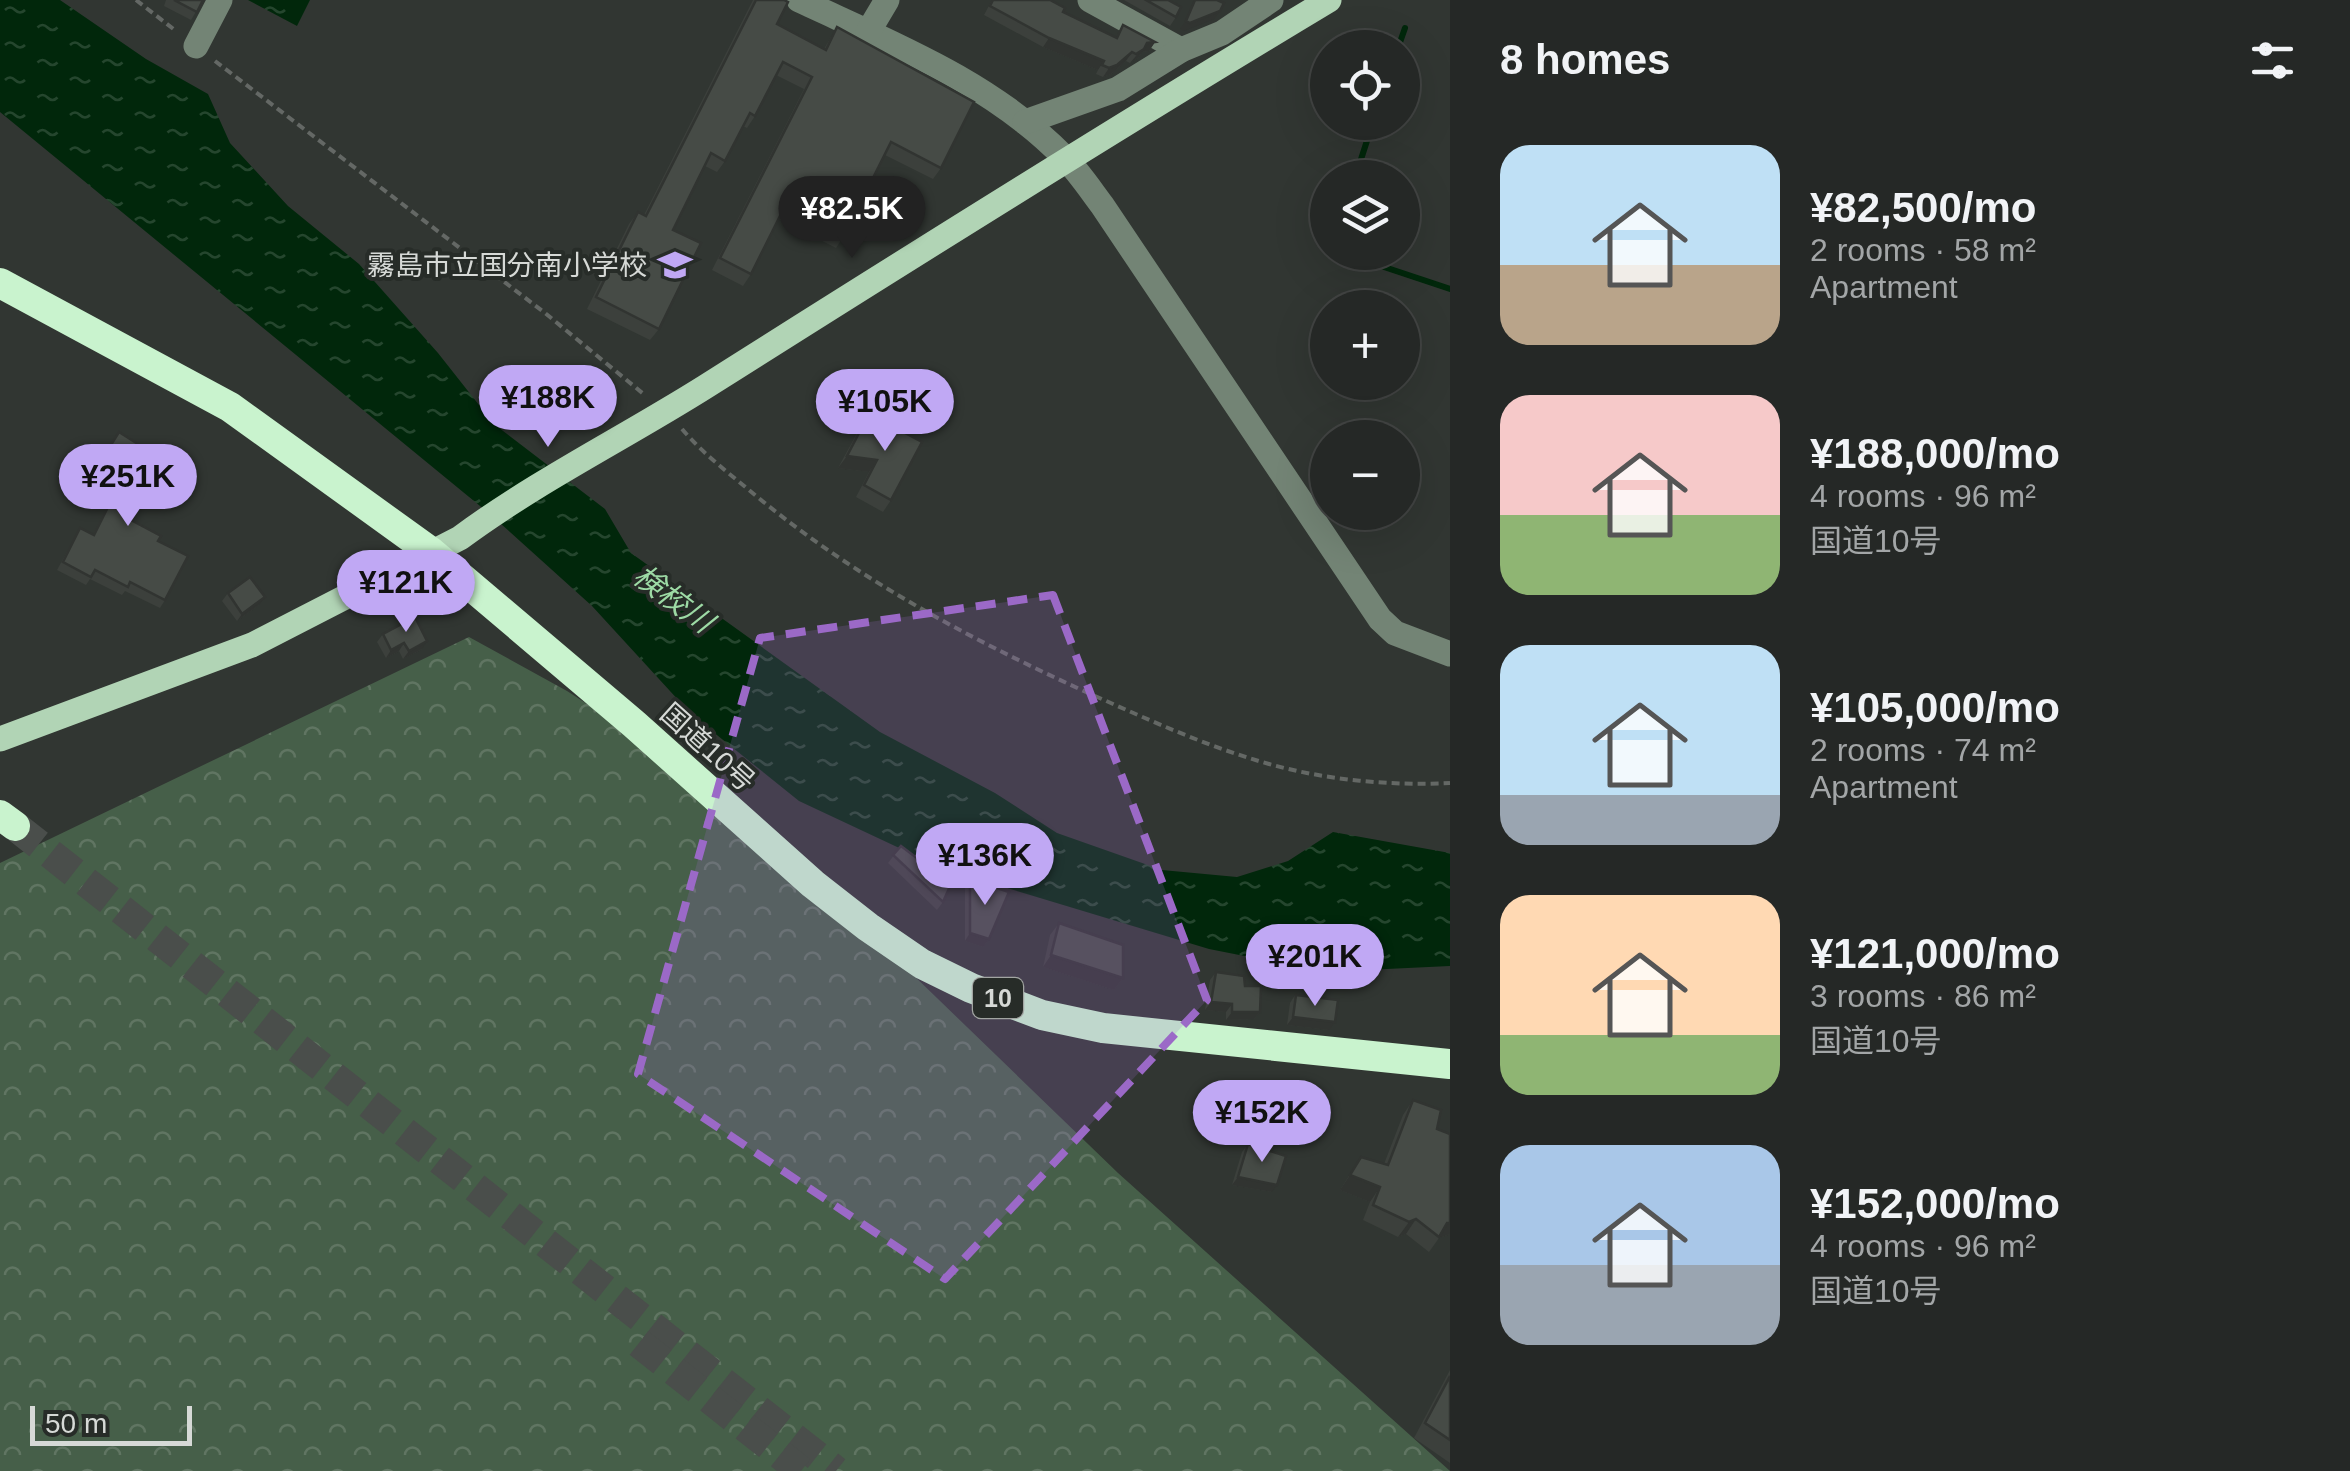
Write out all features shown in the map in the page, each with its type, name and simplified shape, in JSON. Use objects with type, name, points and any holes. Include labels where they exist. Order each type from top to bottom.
[{"type":"highway","name":"国道10号","points":[[0,282],[230,407],[431,552],[634,724],[813,884],[868,928],[938,972],[1042,1015],[1103,1028],[1450,1064]]},
{"type":"main road","points":[[0,740],[252,644],[460,538],[491,515],[667,411],[1066,158],[1328,0]]},
{"type":"street","points":[[196,46],[220,0]]},
{"type":"street","points":[[798,0],[888,40],[982,92],[1066,158],[1114,222],[1380,619],[1395,634],[1450,654]]},
{"type":"street","points":[[868,32],[886,0]]},
{"type":"street","points":[[1090,0],[1181,50]]},
{"type":"street","points":[[1025,122],[1118,90],[1181,50],[1222,34],[1271,0]]},
{"type":"path","points":[[136,0],[545,313],[667,411],[697,447],[795,529],[875,584],[983,645],[1196,742],[1274,766],[1338,778],[1450,783]]},
{"type":"highlighted area","points":[[1053,595],[1207,1000],[945,1279],[638,1074],[760,638]]},
{"type":"green space","points":[[469,637],[567,691],[671,758],[847,911],[1118,1173],[1450,1471],[0,1471],[0,863]]},
{"type":"water","name":"検校川","points":[[0,0],[60,0],[146,59],[208,94],[230,143],[288,206],[359,264],[494,424],[605,509],[631,553],[880,732],[995,793],[1057,833],[1162,870],[1237,877],[1288,861],[1333,832],[1450,853],[1450,966],[1324,972],[1209,949],[944,869],[799,801],[692,715],[592,606],[491,515],[0,112]]},
{"type":"water","points":[[248,0],[310,0],[297,26]]},
{"type":"building","points":[[174,0],[203,0],[197,12]]},
{"type":"building","points":[[756,0],[788,2],[777,24],[826,50],[837,27],[974,102],[941,168],[891,142],[844,236],[785,206],[751,274],[720,258],[812,77],[783,62],[755,116],[750,113],[725,161],[711,153],[673,230],[701,243],[659,329],[596,297],[638,212],[646,216]]},
{"type":"building","points":[[993,0],[1050,0],[1065,8],[1063,12],[1117,38],[1123,25],[1155,42],[1147,43],[1144,49],[1132,52],[1109,68],[1102,65],[1104,61],[1049,38],[990,6]]},
{"type":"building","points":[[1146,0],[1168,0],[1181,7],[1176,17]]},
{"type":"building","points":[[1195,0],[1224,3],[1220,11],[1190,23],[1186,21]]},
{"type":"building","points":[[869,414],[922,442],[891,500],[864,485],[877,460],[847,456]]},
{"type":"building","points":[[119,432],[166,462],[147,490],[144,488],[129,519],[161,536],[158,541],[188,556],[165,600],[130,582],[128,587],[95,570],[91,577],[63,562],[80,528],[94,535],[124,475],[101,461]]},
{"type":"building","points":[[250,577],[265,597],[242,614],[228,593]]},
{"type":"building","points":[[415,617],[427,641],[409,651],[404,643],[391,650],[383,634]]},
{"type":"building","points":[[901,846],[951,884],[943,902],[893,855]]},
{"type":"building","points":[[970,879],[1009,892],[989,939],[970,933]]},
{"type":"building","points":[[1059,923],[1123,945],[1123,978],[1051,955]]},
{"type":"building","points":[[1216,972],[1244,976],[1245,986],[1261,986],[1260,1012],[1232,1012],[1232,1004],[1211,1002]]},
{"type":"building","points":[[1296,995],[1338,1000],[1335,1022],[1293,1017]]},
{"type":"building","points":[[1413,1100],[1441,1110],[1437,1129],[1450,1134],[1450,1223],[1439,1237],[1416,1219],[1409,1222],[1373,1205],[1380,1187],[1350,1175],[1361,1157],[1388,1165]]},
{"type":"building","points":[[1248,1144],[1286,1156],[1277,1185],[1238,1177]]},
{"type":"building","points":[[1450,1376],[1450,1440],[1425,1423]]},
{"type":"waterway","points":[[1361,160],[1367,140]]},
{"type":"waterway","points":[[1393,270],[1450,289]]},
{"type":"tunnel","points":[[15,826],[836,1471]]},
{"type":"tunnel","points":[[639,1343],[801,1471]]},
{"type":"place","name":"霧島市立国分南小学校","points":[[675,265]]}]
